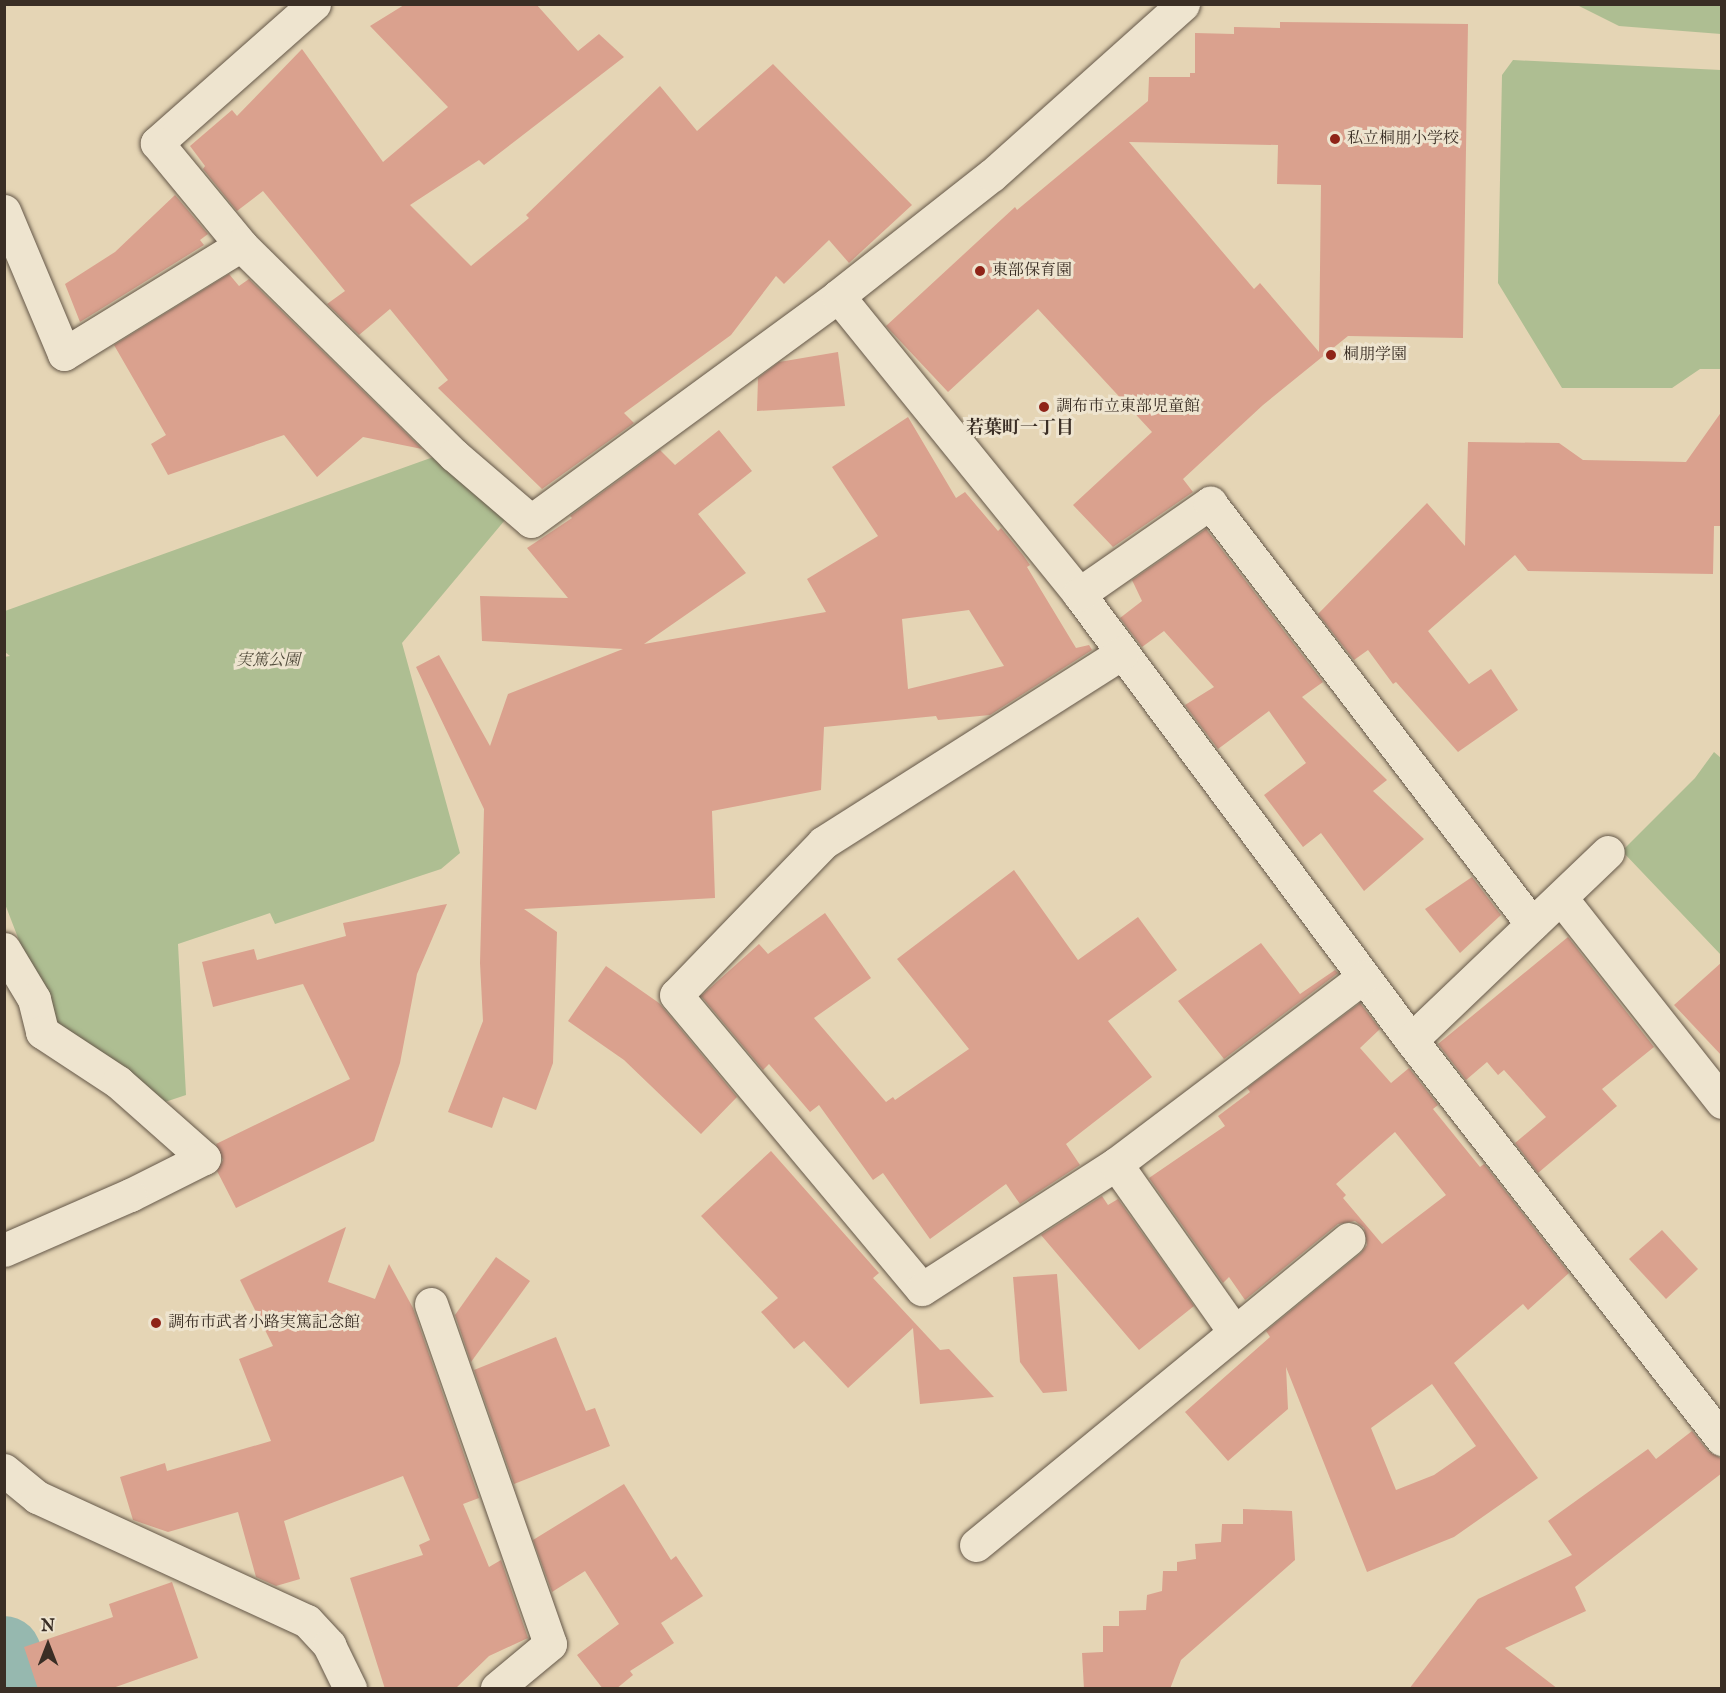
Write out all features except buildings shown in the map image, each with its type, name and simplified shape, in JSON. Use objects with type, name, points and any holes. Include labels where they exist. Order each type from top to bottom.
[{"type":"street","points":[[315,4],[157,143],[241,245],[454,455],[531,521],[838,296],[992,175],[1183,4]]},
{"type":"street","points":[[4,211],[64,354],[241,245]]},
{"type":"street","points":[[838,296],[1078,594],[1411,1040],[1722,1439]]},
{"type":"street","points":[[1078,594],[1210,503],[1532,924]]},
{"type":"street","points":[[1122,653],[822,843],[676,995],[922,1289],[1116,1164],[1363,977]]},
{"type":"street","points":[[1411,1040],[1608,852]]},
{"type":"street","points":[[1561,898],[1722,1102]]},
{"type":"street","points":[[4,949],[34,999],[42,1032],[118,1082],[204,1158],[130,1195],[4,1250]]},
{"type":"street","points":[[1116,1164],[1234,1331]]},
{"type":"street","points":[[976,1545],[1234,1331],[1349,1239]]},
{"type":"street","points":[[431,1304],[550,1644],[497,1689]]},
{"type":"street","points":[[4,1470],[37,1497],[307,1621],[329,1645],[350,1689]]},
{"type":"green space","points":[[1577,5],[1721,5],[1721,34],[1619,26]]},
{"type":"green space","points":[[1513,60],[1721,70],[1721,369],[1700,369],[1672,388],[1562,388],[1498,283],[1502,75]]},
{"type":"green space","name":"実篤公園","points":[[450,451],[510,514],[402,643],[460,853],[441,869],[275,924],[270,913],[178,944],[186,1095],[165,1102],[52,1026],[5,904],[4,657],[10,656],[5,652],[5,611]]},
{"type":"green space","points":[[1714,752],[1721,758],[1721,955],[1622,851],[1695,778]]},
{"type":"waterway","points":[[4,1653],[19,1688]]},
{"type":"place","name":"私立桐朋小学校","points":[[1335,139]]},
{"type":"place","name":"東部保育園","points":[[980,271]]},
{"type":"place","name":"桐朋学園","points":[[1331,355]]},
{"type":"place","name":"調布市立東部児童館","points":[[1044,407]]},
{"type":"place","name":"調布市武者小路実篤記念館","points":[[156,1323]]},
{"type":"district","name":"若葉町一丁目","points":[[1020,429]]}]
